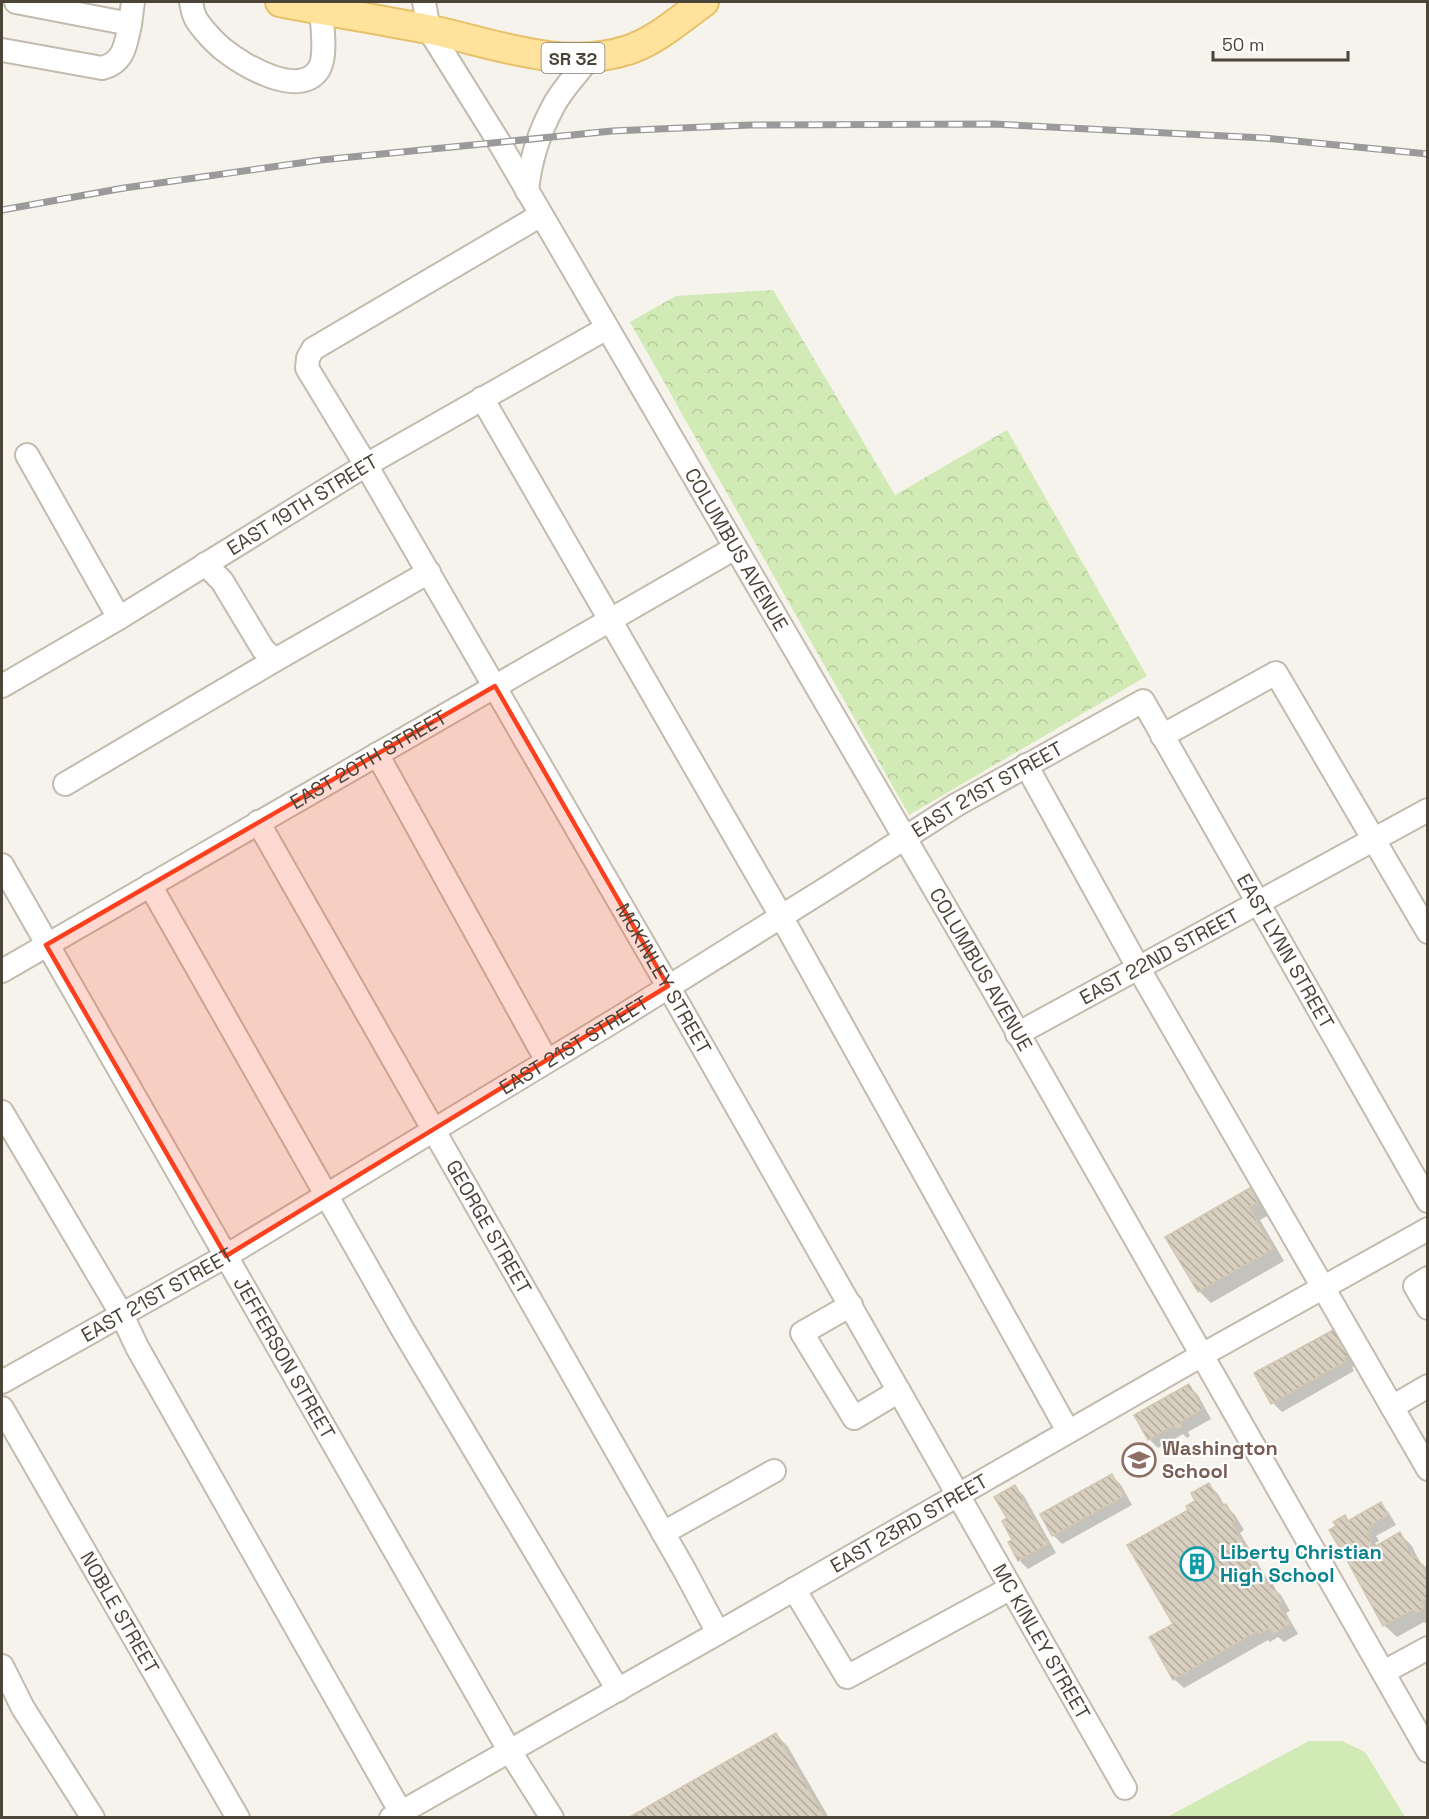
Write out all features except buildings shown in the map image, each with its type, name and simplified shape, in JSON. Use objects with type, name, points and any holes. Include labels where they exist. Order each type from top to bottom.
[{"type":"main road","name":"SR 32","points":[[280,2],[429,30],[552,57],[589,58],[627,51],[645,44],[704,2]]},
{"type":"street","points":[[16,2],[130,24]]},
{"type":"street","points":[[2,50],[102,68],[110,66],[122,55],[133,2]]},
{"type":"street","points":[[191,2],[196,19],[224,50],[270,78],[302,82],[314,76],[321,68],[324,42],[321,10]]},
{"type":"street","points":[[410,2],[429,30]]},
{"type":"street","name":"COLUMBUS AVENUE","points":[[424,2],[429,30],[527,191],[904,838],[1428,1751]]},
{"type":"street","points":[[527,191],[530,166],[539,139],[556,102],[589,58]]},
{"type":"street","name":"MCKINLEY STREET","points":[[541,215],[314,349],[308,358],[307,369],[495,686],[958,1494]]},
{"type":"street","name":"EAST 19TH STREET","points":[[2,686],[119,618],[366,465],[606,327]]},
{"type":"street","points":[[482,398],[781,916],[1068,1431]]},
{"type":"street","points":[[27,455],[119,618]]},
{"type":"street","name":"EAST 20TH STREET","points":[[2,971],[735,548]]},
{"type":"street","points":[[205,564],[222,581],[263,649],[275,660]]},
{"type":"street","points":[[65,784],[275,660],[429,573]]},
{"type":"street","points":[[1162,736],[1276,673],[1428,932]]},
{"type":"street","name":"EAST 21ST STREET","points":[[2,1382],[226,1256],[547,1061],[956,805],[1143,701]]},
{"type":"street","name":"EAST LYNN STREET","points":[[1143,701],[1428,1201]]},
{"type":"street","points":[[377,754],[547,1061]]},
{"type":"street","points":[[1026,765],[1139,969],[1392,1407],[1421,1442],[1428,1469]]},
{"type":"street","name":"EAST 22ND STREET","points":[[1017,1034],[1428,810]]},
{"type":"street","name":"GEORGE STREET","points":[[258,822],[663,1533],[718,1634]]},
{"type":"street","name":"JEFFERSON STREET","points":[[2,865],[509,1750],[552,1818]]},
{"type":"street","points":[[150,885],[403,1330],[618,1690]]},
{"type":"street","points":[[2,1112],[123,1315],[137,1347],[399,1816]]},
{"type":"street","name":"EAST 23RD STREET","points":[[399,1816],[509,1750],[718,1634],[1202,1354],[1428,1229]]},
{"type":"street","points":[[1428,1278],[1415,1286],[1428,1308]]},
{"type":"street","points":[[851,1305],[802,1333],[854,1418],[899,1391]]},
{"type":"street","points":[[1392,1407],[1428,1386]]},
{"type":"street","name":"NOBLE STREET","points":[[2,1408],[238,1818]]},
{"type":"street","points":[[663,1533],[774,1471]]},
{"type":"street","name":"MC KINLEY STREET","points":[[958,1494],[1125,1788]]},
{"type":"street","points":[[794,1589],[847,1677],[1011,1588]]},
{"type":"street","points":[[1384,1672],[1428,1648]]},
{"type":"street","points":[[2,1666],[23,1708],[93,1818]]},
{"type":"highlighted area","points":[[495,686],[668,986],[226,1256],[46,945]]},
{"type":"green space","points":[[773,290],[895,495],[1007,430],[1147,676],[909,815],[630,322],[676,296]]},
{"type":"green space","points":[[1309,1741],[1342,1741],[1365,1752],[1405,1817],[1167,1817]]},
{"type":"railway","points":[[2,210],[124,188],[321,160],[612,131],[750,125],[993,124],[1264,138],[1428,154]]},
{"type":"place","name":"Washington School","points":[[1139,1460]]},
{"type":"place","name":"Liberty Christian High School","points":[[1197,1564]]}]
